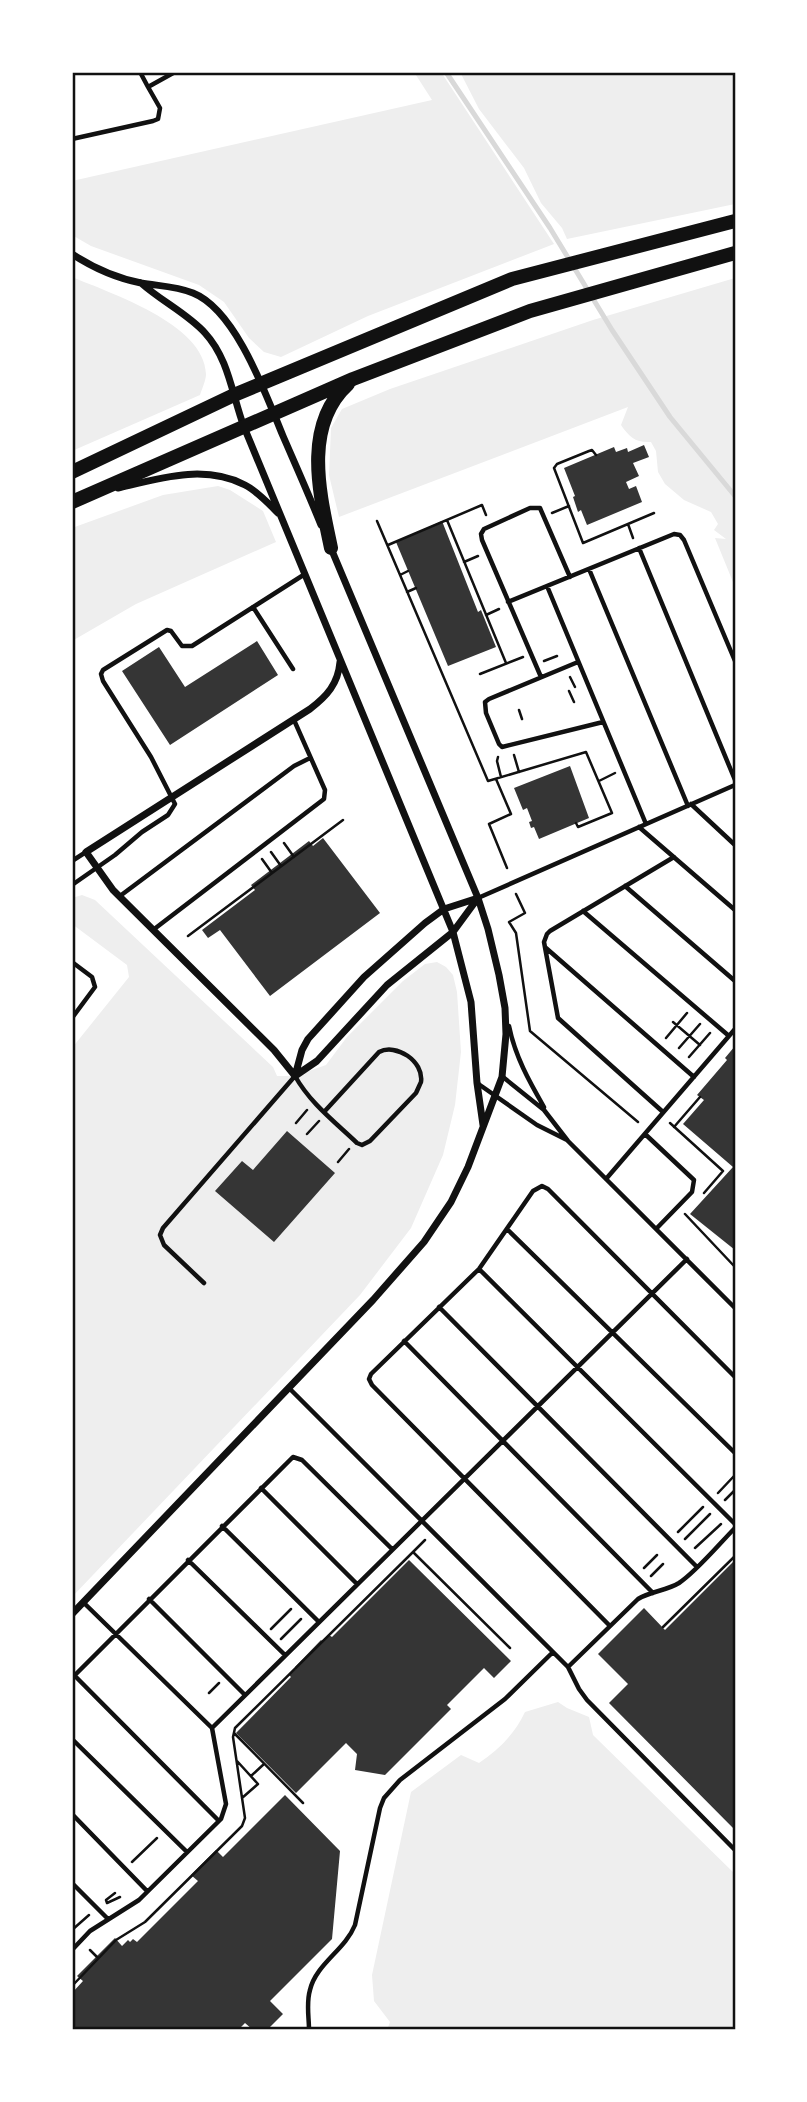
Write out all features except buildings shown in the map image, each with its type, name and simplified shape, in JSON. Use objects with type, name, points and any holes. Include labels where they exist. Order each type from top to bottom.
[{"type":"highway","points":[[72,472],[234,395],[512,279],[735,220]]},
{"type":"highway","points":[[72,502],[353,379],[530,311],[735,253]]},
{"type":"highway","points":[[331,548],[318,482],[318,456],[328,410],[337,394],[353,379]]},
{"type":"street","points":[[72,254],[107,273],[141,283],[194,293],[217,310],[240,342],[262,384],[478,898],[491,941],[505,1008],[506,1034],[502,1077],[468,1167],[451,1202],[424,1242],[373,1300],[72,1614]]},
{"type":"street","points":[[141,283],[207,335],[228,374],[244,427],[453,932],[471,1002],[483,1126]]},
{"type":"street","points":[[87,496],[162,478],[204,473],[225,476],[247,486],[281,516]]},
{"type":"street","points":[[295,1076],[274,1051],[120,897],[86,852],[316,704],[336,682],[340,658]]},
{"type":"street","points":[[295,1076],[308,1039],[344,997],[388,955],[444,909],[478,898]]},
{"type":"street","points":[[295,1076],[317,1061],[387,985],[453,932],[478,898]]},
{"type":"lane","points":[[72,139],[158,119],[160,108],[140,72]]},
{"type":"lane","points":[[148,87],[176,72]]},
{"type":"lane","points":[[541,677],[481,534],[491,524],[536,506],[545,516],[570,576]]},
{"type":"lane","points":[[509,603],[638,548],[674,534],[680,535],[735,661]]},
{"type":"lane","points":[[638,548],[735,780]]},
{"type":"lane","points":[[589,569],[690,805],[735,845]]},
{"type":"lane","points":[[72,884],[115,856],[142,832],[168,815],[175,804],[151,757],[103,681],[103,670],[163,632],[171,631],[179,643],[187,648],[305,574]]},
{"type":"lane","points":[[547,586],[646,824]]},
{"type":"lane","points":[[253,607],[293,669]]},
{"type":"lane","points":[[578,662],[485,702],[486,713],[502,747],[603,722]]},
{"type":"lane","points":[[153,930],[324,799],[325,790],[294,720]]},
{"type":"lane","points":[[120,897],[294,766],[310,758]]},
{"type":"lane","points":[[478,898],[735,785]]},
{"type":"lane","points":[[639,827],[735,910]]},
{"type":"lane","points":[[72,860],[86,852]]},
{"type":"lane","points":[[663,1112],[558,1018],[545,938],[547,934],[583,911],[674,857]]},
{"type":"lane","points":[[625,886],[735,981]]},
{"type":"lane","points":[[583,911],[729,1036]]},
{"type":"lane","points":[[545,948],[694,1077]]},
{"type":"lane","points":[[72,962],[92,978],[95,987],[72,1018]]},
{"type":"lane","points":[[505,1008],[511,1039],[519,1060],[550,1117]]},
{"type":"lane","points":[[606,1179],[735,1029]]},
{"type":"lane","points":[[204,1283],[164,1245],[160,1235],[163,1228],[295,1076],[314,1102],[356,1141],[362,1145],[370,1141],[416,1093],[421,1083],[420,1073],[410,1058],[394,1048],[384,1049],[325,1112]]},
{"type":"lane","points":[[502,1077],[533,1099],[568,1141],[735,1308]]},
{"type":"lane","points":[[477,1083],[537,1125],[568,1141]]},
{"type":"lane","points":[[645,1134],[691,1176],[695,1186],[656,1229]]},
{"type":"lane","points":[[610,1626],[369,1379],[376,1367],[479,1269],[533,1191],[542,1186],[735,1377]]},
{"type":"lane","points":[[507,1228],[735,1453]]},
{"type":"lane","points":[[212,1728],[687,1259]]},
{"type":"lane","points":[[479,1269],[735,1526],[681,1581],[638,1600],[568,1667]]},
{"type":"lane","points":[[439,1307],[696,1566]]},
{"type":"lane","points":[[404,1341],[653,1592]]},
{"type":"lane","points":[[289,1388],[568,1667],[587,1700],[735,1850]]},
{"type":"lane","points":[[219,1821],[73,1676],[293,1457],[297,1457],[392,1549]]},
{"type":"lane","points":[[261,1488],[357,1584]]},
{"type":"lane","points":[[222,1526],[319,1622]]},
{"type":"lane","points":[[188,1560],[285,1656]]},
{"type":"lane","points":[[149,1599],[245,1696]]},
{"type":"lane","points":[[72,1950],[90,1931],[129,1907],[147,1891],[219,1821],[224,1815],[226,1804],[212,1728],[83,1602]]},
{"type":"lane","points":[[309,2030],[310,1989],[315,1978],[351,1936],[384,1798],[400,1780],[505,1699],[553,1652]]},
{"type":"lane","points":[[72,1739],[187,1852]]},
{"type":"lane","points":[[72,1814],[147,1891]]},
{"type":"lane","points":[[72,1883],[108,1919]]},
{"type":"path","points":[[596,455],[594,451],[589,451],[555,466],[554,472],[583,543],[654,513]]},
{"type":"path","points":[[388,545],[482,506],[491,524]]},
{"type":"path","points":[[545,516],[569,506]]},
{"type":"path","points":[[447,520],[506,663]]},
{"type":"path","points":[[628,524],[638,548]]},
{"type":"path","points":[[464,562],[487,552]]},
{"type":"path","points":[[400,575],[408,571]]},
{"type":"path","points":[[407,592],[416,589]]},
{"type":"path","points":[[486,615],[509,603]]},
{"type":"path","points":[[425,632],[432,629]]},
{"type":"path","points":[[429,642],[436,639]]},
{"type":"path","points":[[431,647],[439,644]]},
{"type":"path","points":[[480,674],[531,653]]},
{"type":"path","points":[[435,657],[443,654]]},
{"type":"path","points":[[569,691],[574,702]]},
{"type":"path","points":[[519,710],[522,719]]},
{"type":"path","points":[[511,746],[519,772]]},
{"type":"path","points":[[502,747],[497,761],[499,778],[511,814],[489,824],[507,868]]},
{"type":"path","points":[[599,781],[623,769]]},
{"type":"path","points":[[188,936],[343,820]]},
{"type":"path","points":[[278,835],[294,857]]},
{"type":"path","points":[[265,844],[281,866]]},
{"type":"path","points":[[256,851],[272,873]]},
{"type":"path","points":[[659,1046],[693,1005]]},
{"type":"path","points":[[671,1057],[706,1016]]},
{"type":"path","points":[[673,1022],[699,1045]]},
{"type":"path","points":[[681,1066],[717,1025]]},
{"type":"path","points":[[674,1127],[700,1097]]},
{"type":"path","points":[[296,1123],[314,1102]]},
{"type":"path","points":[[307,1134],[325,1112]]},
{"type":"path","points":[[338,1162],[356,1141]]},
{"type":"path","points":[[677,1547],[735,1490]]},
{"type":"path","points":[[687,1556],[728,1517]]},
{"type":"path","points":[[72,1986],[122,1935],[145,1923],[238,1831],[245,1822],[233,1733],[235,1728],[433,1532]]},
{"type":"path","points":[[413,1552],[510,1648]]},
{"type":"path","points":[[637,1576],[657,1555]]},
{"type":"path","points":[[663,1628],[735,1556]]},
{"type":"path","points":[[644,1583],[663,1563]]},
{"type":"path","points":[[265,1636],[299,1602]]},
{"type":"path","points":[[274,1645],[308,1612]]},
{"type":"path","points":[[233,1733],[303,1803]]},
{"type":"path","points":[[237,1761],[258,1784],[242,1798]]},
{"type":"path","points":[[251,1776],[264,1764]]},
{"type":"path","points":[[125,1868],[165,1831]]},
{"type":"path","points":[[115,1893],[106,1900],[107,1903],[120,1897]]},
{"type":"path","points":[[72,1929],[89,1915]]},
{"type":"path","points":[[90,1950],[98,1958]]},
{"type":"shaded area","points":[[414,72],[441,72],[554,244],[368,316],[281,357],[264,352],[249,338],[224,302],[199,285],[91,246],[72,235],[72,181],[432,100]]},
{"type":"shaded area","points":[[460,72],[735,72],[735,204],[567,239],[562,228],[541,203],[524,168],[479,109]]},
{"type":"shaded area","points":[[72,277],[153,313],[190,340],[202,356],[206,374],[200,395],[72,451]]},
{"type":"shaded area","points":[[735,278],[735,587],[715,538],[726,539],[714,530],[718,524],[711,512],[684,500],[665,484],[658,472],[656,451],[651,442],[633,438],[621,425],[628,407],[339,517],[329,475],[331,428],[342,409],[390,389],[593,320]]},
{"type":"shaded area","points":[[218,486],[230,490],[263,511],[276,542],[136,604],[72,641],[72,528],[163,495]]},
{"type":"shaded area","points":[[82,895],[95,900],[273,1067],[277,1076],[295,1076],[326,1065],[347,1037],[403,981],[425,964],[437,962],[453,975],[457,992],[461,1052],[455,1105],[443,1155],[411,1228],[360,1295],[72,1597],[72,1048],[129,977],[127,965],[72,924],[72,898]]},
{"type":"shaded area","points":[[558,1702],[589,1717],[593,1735],[735,1874],[735,2030],[387,2030],[390,2022],[374,2001],[372,1975],[411,1792],[461,1755],[479,1763],[505,1741],[525,1712]]},
{"type":"waterway","points":[[446,72],[550,228],[612,330],[670,417],[735,496]]}]
